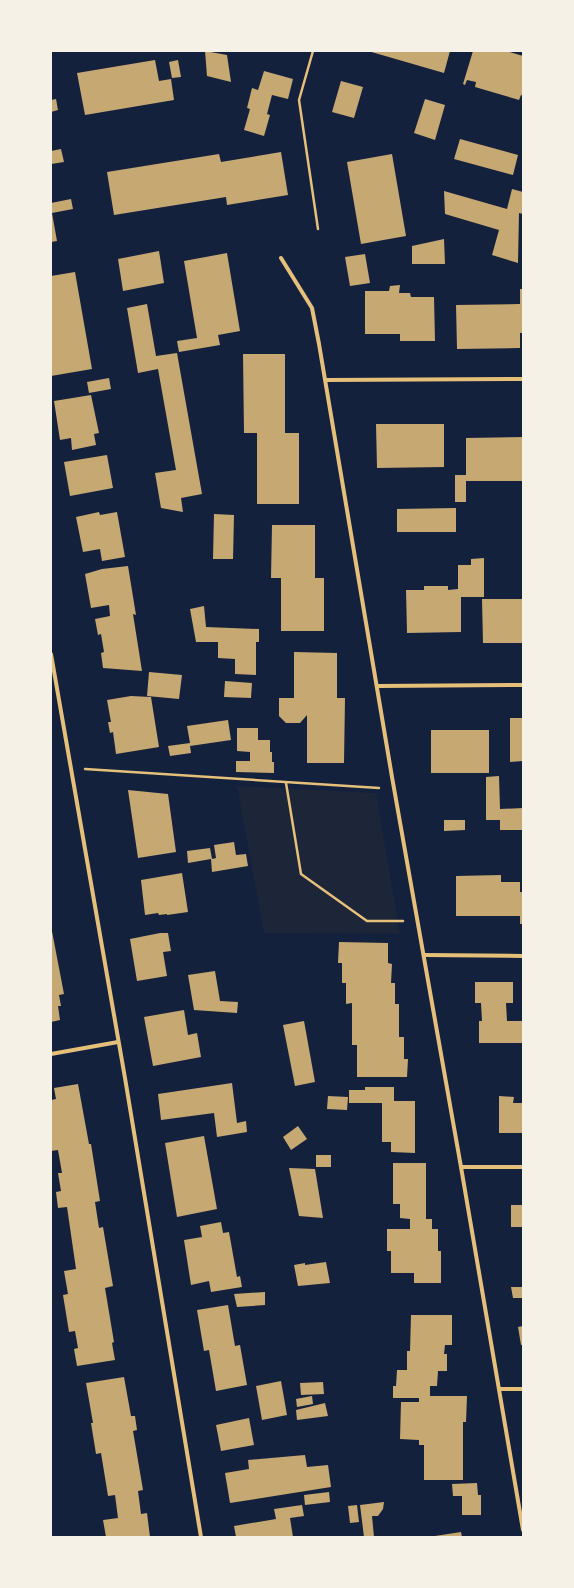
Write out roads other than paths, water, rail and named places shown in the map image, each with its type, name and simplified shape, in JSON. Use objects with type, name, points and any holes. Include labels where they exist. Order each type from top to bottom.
[{"type":"street","points":[[282,258],[312,308],[326,380],[394,789],[462,1167],[523,1530]]},
{"type":"street","points":[[326,380],[523,379]]},
{"type":"street","points":[[51,654],[201,1537]]},
{"type":"street","points":[[378,686],[523,685]]},
{"type":"street","points":[[424,955],[523,956]]},
{"type":"street","points":[[51,1054],[118,1042]]},
{"type":"street","points":[[462,1167],[523,1167]]},
{"type":"street","points":[[500,1389],[523,1389]]}]
